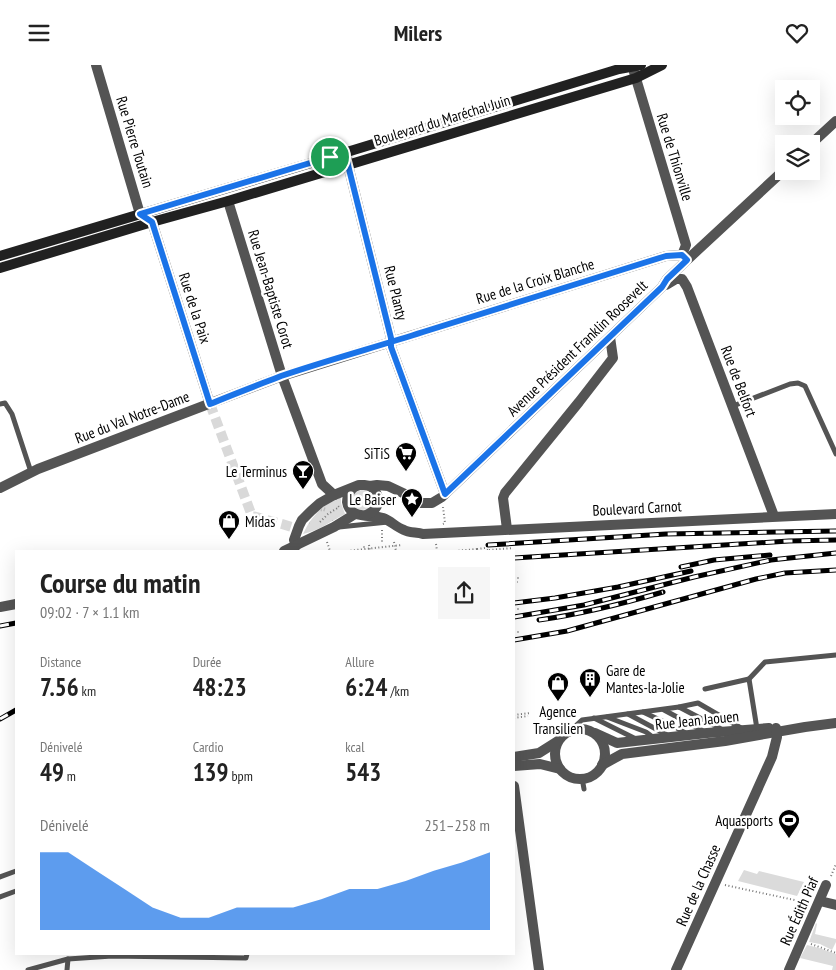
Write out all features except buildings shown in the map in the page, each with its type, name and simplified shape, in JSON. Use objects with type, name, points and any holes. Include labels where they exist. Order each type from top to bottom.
[{"type":"main road","name":"Boulevard du Maréchal Juin","points":[[0,268],[636,78],[662,65]]},
{"type":"main road","name":"Boulevard du Maréchal Juin","points":[[0,256],[345,153],[619,67],[637,66]]},
{"type":"street","name":"Rue Pierre Toutain","points":[[96,65],[140,214]]},
{"type":"street","name":"Rue de Thionville","points":[[637,66],[636,78],[686,245],[685,257]]},
{"type":"street","points":[[619,67],[623,81]]},
{"type":"street","points":[[820,136],[836,121]]},
{"type":"street","name":"Rue Planty","points":[[345,153],[391,338],[391,347],[443,496]]},
{"type":"street","name":"Avenue Président Franklin Roosevelt","points":[[370,486],[388,486],[419,503],[432,503],[443,496],[662,287],[685,257],[775,178]]},
{"type":"street","name":"Rue Jean-Baptiste Corot","points":[[228,201],[282,376],[322,484],[334,495]]},
{"type":"street","points":[[140,214],[152,222]]},
{"type":"street","name":"Rue de la Paix","points":[[152,222],[210,404]]},
{"type":"street","name":"Rue de la Croix Blanche","points":[[391,342],[666,256],[685,257]]},
{"type":"street","name":"Rue de Belfort","points":[[662,287],[676,279],[682,279],[687,287],[774,516]]},
{"type":"street","points":[[507,529],[503,498],[505,493],[613,357],[610,337]]},
{"type":"street","name":"Rue du Val Notre-Dame","points":[[0,488],[31,472],[282,376],[391,342]]},
{"type":"street","points":[[286,550],[296,546],[334,527],[355,514],[366,515],[373,512],[378,502],[375,490],[370,486],[359,485],[320,503],[302,521],[294,540],[296,546]]},
{"type":"street","points":[[353,488],[347,499],[351,510],[355,514]]},
{"type":"street","name":"Boulevard Carnot","points":[[366,515],[392,522],[406,532],[423,534],[439,530],[507,529],[836,514]]},
{"type":"street","points":[[0,607],[15,604]]},
{"type":"street","name":"Rue Jean Jaouen","points":[[602,765],[622,754],[725,741],[776,730],[836,723]]},
{"type":"street","points":[[515,757],[538,753],[571,731],[587,729],[595,733],[604,746],[605,756],[602,765],[583,784],[560,769],[555,755],[558,741]]},
{"type":"street","name":"Rue Jean Jaouen","points":[[595,733],[617,743],[624,743],[707,733],[757,729],[776,730]]},
{"type":"street","name":"Rue de la Chasse","points":[[676,970],[772,757],[777,737],[776,730]]},
{"type":"street","points":[[515,767],[540,765],[560,769]]},
{"type":"street","points":[[515,793],[539,970]]},
{"type":"street","name":"Rue Édith Piaf","points":[[789,970],[826,885]]},
{"type":"street","points":[[820,901],[836,905]]},
{"type":"lane","points":[[733,406],[790,384],[798,383],[805,386],[836,455]]},
{"type":"lane","points":[[0,404],[5,403],[12,414],[31,472]]},
{"type":"lane","points":[[334,527],[392,522]]},
{"type":"lane","points":[[705,689],[749,679],[764,662],[836,655]]},
{"type":"lane","points":[[749,679],[757,729]]},
{"type":"lane","points":[[571,731],[582,720],[698,703],[743,730]]},
{"type":"lane","points":[[678,707],[726,732]]},
{"type":"lane","points":[[662,709],[707,733]]},
{"type":"lane","points":[[642,712],[677,728],[689,736]]},
{"type":"lane","points":[[626,714],[662,731],[672,738]]},
{"type":"lane","points":[[606,716],[646,732],[656,740]]},
{"type":"lane","points":[[593,718],[641,741]]},
{"type":"lane","points":[[0,877],[15,871]]},
{"type":"lane","points":[[0,897],[15,891]]},
{"type":"lane","points":[[28,970],[68,959],[112,956],[246,958],[247,955]]},
{"type":"lane","points":[[67,970],[68,959]]},
{"type":"path","points":[[319,524],[338,507],[334,495]]},
{"type":"path","points":[[439,530],[445,523],[443,496]]},
{"type":"path","points":[[382,527],[382,543]]},
{"type":"path","points":[[325,537],[330,550]]},
{"type":"path","points":[[394,542],[396,550]]},
{"type":"path","points":[[463,544],[466,550]]},
{"type":"path","points":[[360,549],[402,545]]},
{"type":"path","points":[[496,550],[513,548]]},
{"type":"path","points":[[515,609],[520,609]]},
{"type":"path","points":[[515,632],[521,632]]},
{"type":"path","points":[[515,717],[530,713]]},
{"type":"path","points":[[515,717],[528,716]]},
{"type":"path","name":"Rue Édith Piaf","points":[[826,885],[836,865]]},
{"type":"path","points":[[711,893],[720,895],[725,884],[807,903],[820,901]]},
{"type":"path","points":[[802,942],[835,952],[836,947]]},
{"type":"green space","points":[[362,490],[369,493],[372,500],[369,507],[362,510],[355,507],[352,500],[355,493]]},
{"type":"green space","points":[[341,496],[341,503],[345,514],[320,528],[303,534],[310,521],[319,511]]},
{"type":"green space","points":[[744,870],[757,874],[759,871],[804,882],[797,896],[738,881]]},
{"type":"green space","points":[[816,923],[815,934],[836,939],[832,950],[820,944],[809,942]]},
{"type":"green space","points":[[807,945],[836,954],[836,970],[832,970],[833,966],[800,958]]},
{"type":"tunnel","points":[[210,404],[252,516],[298,529]]},
{"type":"railway","points":[[488,545],[666,534],[836,531]]},
{"type":"railway","points":[[515,558],[789,541],[836,540]]},
{"type":"railway","points":[[515,617],[584,605],[771,560],[836,553]]},
{"type":"railway","points":[[681,567],[714,560],[770,555]]},
{"type":"railway","points":[[515,640],[567,631],[756,579],[785,573],[836,570]]},
{"type":"railway","points":[[515,603],[618,587],[691,571]]},
{"type":"railway","points":[[539,620],[570,615],[663,592]]},
{"type":"railway","points":[[0,626],[15,623]]},
{"type":"railway","points":[[0,719],[15,711]]},
{"type":"place","name":"SiTiS","points":[[406,472]]},
{"type":"place","name":"Le Terminus","points":[[303,490]]},
{"type":"place","name":"Le Baiser","points":[[412,518]]},
{"type":"place","name":"Midas","points":[[229,540]]},
{"type":"place","name":"Gare de Mantes-la-Jolie","points":[[590,698]]},
{"type":"place","name":"Agence Transilien","points":[[558,702]]},
{"type":"place","name":"Aquasports","points":[[789,839]]},
{"type":"route","points":[[330,157],[140,214],[152,222],[210,404],[282,376],[391,342],[460,321],[666,256],[682,255],[687,260],[667,279],[662,287],[445,494],[391,347],[391,342],[391,338],[345,153],[330,157]]}]
